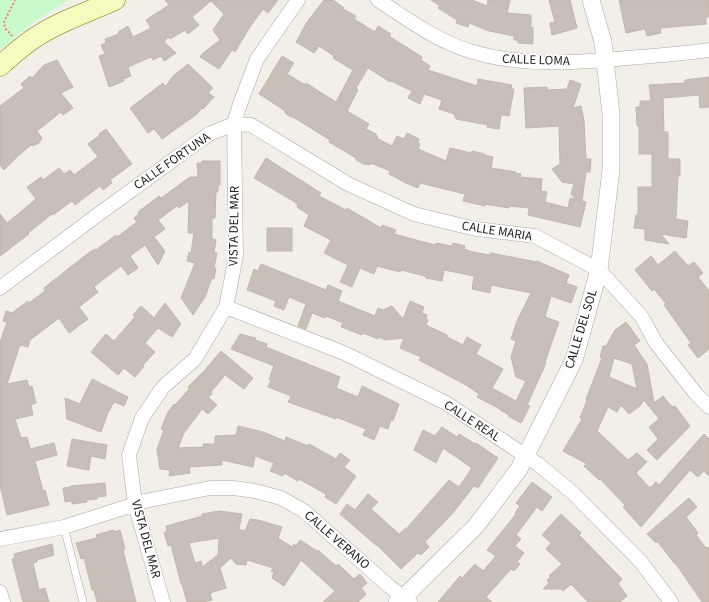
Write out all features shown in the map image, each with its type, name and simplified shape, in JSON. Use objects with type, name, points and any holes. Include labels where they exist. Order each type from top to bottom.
[{"type":"main road","points":[[0,66],[36,36],[60,23],[91,12],[115,0]]},
{"type":"street","points":[[234,124],[257,59],[298,0]]},
{"type":"street","name":"CALLE LOMA","points":[[378,0],[407,20],[445,41],[470,51],[489,56],[532,62],[605,60],[686,54],[709,50]]},
{"type":"street","name":"CALLE DEL SOL","points":[[403,600],[476,526],[519,469],[574,360],[599,270],[611,170],[611,114],[605,60],[591,0]]},
{"type":"street","name":"CALLE MARIA","points":[[234,124],[251,125],[348,184],[414,214],[476,229],[535,236],[599,270],[641,316],[656,343],[696,394],[709,407]]},
{"type":"street","name":"CALLE FORTUNA","points":[[0,288],[209,134],[234,124]]},
{"type":"street","name":"VISTA DEL MAR","points":[[163,602],[135,504],[129,454],[142,418],[163,387],[195,359],[226,307],[236,256],[234,124]]},
{"type":"street","name":"CALLE REAL","points":[[226,307],[344,353],[446,403],[526,456],[573,493],[606,526],[641,562],[670,602]]},
{"type":"street","name":"CALLE VERANO","points":[[0,539],[64,527],[135,504],[210,488],[233,488],[255,491],[281,498],[304,510],[403,600]]},
{"type":"street","points":[[0,592],[2,602]]},
{"type":"lane","points":[[64,527],[83,602]]},
{"type":"path","points":[[15,0],[4,22],[5,28],[21,48]]},
{"type":"green space","points":[[0,0],[69,0],[33,23],[0,50]]},
{"type":"building","points":[[165,0],[278,0],[268,13],[263,9],[235,52],[232,50],[219,69],[200,57],[220,40],[213,30],[224,14],[211,1],[192,17],[199,25],[188,34],[185,30],[170,39],[168,37],[164,42],[176,53],[164,61],[161,56],[153,60],[151,57],[128,67],[131,76],[123,79],[124,81],[109,87],[99,56],[105,54],[101,45],[106,43],[105,39],[119,34],[118,32],[128,26],[133,37],[151,28],[146,20],[169,5]]},
{"type":"building","points":[[324,0],[333,0],[344,8],[343,9],[356,16],[354,19],[375,32],[378,26],[391,34],[389,36],[422,57],[421,60],[430,66],[428,70],[477,86],[478,79],[512,85],[511,89],[514,89],[509,116],[501,116],[499,129],[487,127],[488,125],[456,119],[454,114],[439,109],[442,100],[424,94],[420,104],[408,98],[412,91],[391,81],[390,82],[368,68],[356,88],[358,90],[347,111],[369,124],[366,129],[376,134],[378,139],[392,146],[397,136],[404,139],[407,133],[419,139],[418,142],[420,144],[418,149],[446,161],[450,148],[471,153],[472,151],[493,157],[491,168],[516,172],[515,173],[521,174],[520,177],[542,179],[541,191],[547,192],[545,202],[568,208],[570,198],[576,200],[571,194],[574,184],[562,182],[552,169],[560,164],[559,126],[526,128],[524,88],[547,87],[547,90],[567,89],[570,80],[581,84],[573,108],[581,106],[584,120],[586,159],[591,159],[590,172],[586,172],[582,201],[586,202],[580,227],[528,215],[529,208],[509,206],[509,208],[485,204],[485,206],[463,201],[465,194],[420,183],[418,188],[389,174],[390,171],[371,163],[370,165],[366,165],[356,160],[356,158],[329,142],[330,140],[286,114],[284,110],[259,94],[282,56],[294,63],[287,74],[305,85],[306,83],[336,102],[353,70],[333,58],[334,56],[319,46],[314,53],[296,42],[307,22]]},
{"type":"building","points":[[431,0],[472,0],[487,6],[488,0],[510,0],[507,13],[531,15],[533,44],[518,43],[518,40],[514,40],[514,36],[489,31],[469,23],[468,27],[456,23],[457,20],[438,8],[440,6]]},
{"type":"building","points":[[549,0],[570,0],[577,28],[552,35],[550,23],[555,22]]},
{"type":"building","points":[[619,0],[709,0],[709,17],[706,17],[706,24],[660,28],[661,33],[647,36],[645,29],[626,33]]},
{"type":"building","points":[[57,60],[73,87],[61,93],[73,108],[63,115],[61,112],[37,131],[42,138],[39,143],[32,146],[31,145],[4,170],[0,165],[0,106],[24,88],[21,84],[30,76],[32,78],[44,65]]},
{"type":"building","points":[[188,64],[213,88],[208,93],[214,97],[197,114],[162,139],[154,129],[148,133],[130,108],[163,83],[166,86],[173,76]]},
{"type":"building","points":[[709,77],[709,107],[700,108],[699,95],[663,98],[664,132],[668,132],[668,159],[680,159],[676,219],[688,221],[686,238],[661,234],[669,244],[645,240],[645,229],[634,228],[636,215],[638,215],[638,187],[652,187],[652,154],[639,154],[639,126],[637,126],[636,107],[640,107],[640,101],[651,101],[649,85],[685,83],[685,80]]},
{"type":"building","points":[[106,129],[132,164],[110,180],[112,183],[103,190],[100,186],[75,205],[72,201],[53,215],[52,214],[0,256],[0,214],[7,223],[36,199],[27,187],[41,177],[43,180],[59,168],[64,174],[70,170],[74,175],[98,157],[88,144]]},
{"type":"building","points":[[266,158],[321,193],[319,196],[346,210],[347,208],[381,228],[382,225],[396,230],[394,234],[435,245],[436,243],[452,246],[453,243],[465,246],[464,249],[473,252],[490,255],[491,253],[537,261],[569,275],[566,283],[577,287],[571,303],[551,296],[545,317],[559,322],[545,362],[546,363],[527,405],[530,406],[521,423],[508,416],[509,415],[500,409],[477,397],[479,394],[466,385],[419,360],[421,357],[400,348],[404,338],[385,340],[363,333],[362,335],[341,327],[343,323],[326,316],[325,318],[312,313],[306,329],[298,326],[306,304],[289,297],[284,310],[274,306],[276,301],[247,290],[254,269],[258,271],[261,264],[326,290],[328,285],[342,291],[338,301],[375,316],[378,308],[383,310],[392,306],[403,319],[410,301],[424,307],[422,313],[427,315],[426,319],[428,320],[426,325],[463,345],[467,337],[481,345],[476,354],[503,369],[492,388],[516,401],[526,381],[516,377],[511,357],[516,341],[511,339],[517,321],[531,293],[491,285],[490,293],[472,289],[474,276],[444,270],[442,281],[426,278],[425,276],[401,270],[400,272],[377,266],[374,274],[360,268],[352,287],[340,282],[348,265],[324,253],[331,240],[304,226],[309,215],[297,207],[298,205],[254,178]]},
{"type":"building","points":[[202,161],[220,161],[220,185],[218,185],[218,192],[216,192],[215,218],[212,218],[212,239],[216,240],[214,253],[217,253],[214,268],[216,268],[214,279],[212,278],[205,297],[193,315],[181,298],[195,263],[187,261],[189,252],[191,253],[194,233],[188,233],[189,201],[179,208],[177,206],[158,220],[165,229],[154,237],[165,251],[158,265],[145,245],[130,256],[138,268],[128,275],[121,266],[94,287],[98,292],[79,307],[88,319],[69,333],[59,318],[30,340],[28,347],[20,345],[7,384],[27,380],[29,387],[32,386],[36,403],[31,405],[33,415],[15,419],[21,438],[27,437],[30,449],[54,443],[57,455],[35,461],[43,491],[45,490],[49,505],[7,515],[0,485],[0,342],[7,322],[3,321],[6,311],[12,313],[28,301],[29,303],[45,291],[44,288],[90,252],[95,249],[96,250],[116,235],[117,237],[137,222],[134,218],[139,214],[138,212],[159,196],[161,198],[190,177],[198,177],[197,163],[202,163]]},
{"type":"building","points":[[267,228],[292,228],[292,251],[267,251]]},
{"type":"building","points":[[675,251],[688,266],[694,262],[703,273],[698,277],[709,291],[709,349],[698,358],[688,345],[691,343],[664,305],[666,304],[654,289],[652,291],[635,270],[651,256],[658,265]]},
{"type":"building","points":[[165,303],[181,324],[172,337],[158,328],[145,343],[155,352],[143,365],[144,366],[135,377],[124,368],[118,375],[91,352],[106,334],[114,341],[135,317],[133,315],[141,306],[154,318]]},
{"type":"building","points":[[626,322],[640,341],[634,345],[647,364],[654,403],[663,396],[670,405],[673,407],[675,406],[690,426],[657,460],[647,450],[658,439],[649,427],[659,419],[644,400],[640,406],[629,414],[621,405],[617,412],[608,407],[597,431],[628,460],[637,453],[647,462],[636,473],[650,488],[656,482],[659,485],[704,434],[709,439],[709,476],[704,471],[698,477],[690,470],[641,527],[623,507],[625,505],[600,479],[599,480],[584,466],[587,464],[563,451],[582,419],[580,418],[587,400],[586,399],[602,358],[600,357],[603,346],[606,346],[615,330]],"holes":[[[614,358],[632,364],[637,389],[609,377]]]},
{"type":"building","points":[[240,334],[256,338],[255,340],[267,344],[266,347],[340,377],[336,388],[358,397],[362,386],[399,404],[393,421],[391,420],[388,429],[380,426],[374,440],[363,435],[366,429],[336,417],[336,419],[288,402],[291,396],[268,387],[271,380],[269,379],[274,366],[231,349]]},
{"type":"building","points":[[221,351],[253,378],[244,389],[225,375],[211,392],[212,394],[208,397],[217,405],[208,414],[202,409],[184,433],[178,448],[204,447],[203,444],[215,444],[215,436],[236,435],[238,426],[263,432],[285,441],[286,437],[308,446],[309,444],[336,459],[340,453],[350,460],[344,467],[356,476],[336,504],[325,497],[326,494],[299,479],[298,481],[284,473],[283,476],[270,471],[274,463],[255,456],[253,467],[222,460],[222,465],[189,467],[190,473],[169,476],[170,470],[160,469],[157,449],[164,430],[161,429],[168,412],[189,389],[188,387]]},
{"type":"building","points":[[92,379],[128,397],[124,406],[115,402],[112,405],[101,432],[67,419],[65,398],[80,404]]},
{"type":"building","points":[[442,427],[457,437],[459,434],[475,444],[476,443],[498,458],[478,488],[474,486],[452,514],[425,542],[429,547],[421,555],[418,553],[401,569],[377,545],[340,514],[347,504],[355,510],[368,494],[378,502],[371,509],[399,534],[407,528],[449,480],[459,487],[472,468],[443,448],[436,463],[414,450],[423,430],[435,436]]},
{"type":"building","points":[[72,439],[107,445],[105,459],[91,456],[89,470],[67,466]]},
{"type":"building","points":[[532,482],[552,497],[542,511],[537,507],[516,535],[521,539],[515,546],[524,553],[517,562],[520,564],[514,571],[511,569],[486,597],[492,602],[438,602],[460,576],[462,578],[475,564],[483,571],[496,556],[487,550],[516,514],[515,513],[520,506],[516,503]]},
{"type":"building","points":[[105,483],[106,496],[87,500],[87,502],[72,504],[72,501],[65,502],[63,488]]},
{"type":"building","points":[[689,498],[697,507],[686,517],[698,533],[696,535],[706,548],[709,547],[709,602],[702,602],[676,564],[657,541],[656,543],[647,534]]},
{"type":"building","points":[[219,511],[242,514],[239,529],[245,531],[250,519],[282,527],[278,538],[292,547],[294,544],[296,546],[300,540],[317,551],[318,550],[336,566],[338,564],[354,579],[360,574],[367,583],[361,588],[366,594],[358,602],[323,602],[335,591],[301,560],[284,586],[272,578],[274,572],[271,571],[273,568],[247,560],[246,565],[236,564],[231,558],[220,568],[226,588],[210,593],[212,600],[203,602],[187,602],[171,545],[168,546],[164,532],[167,532],[166,526],[203,516],[202,514]],"holes":[[[219,538],[218,555],[202,567],[201,561],[195,563],[189,543]]]},
{"type":"building","points":[[561,514],[581,533],[579,535],[622,579],[618,584],[627,596],[620,602],[588,602],[571,584],[563,591],[561,589],[543,589],[549,583],[547,580],[551,577],[549,576],[562,564],[546,549],[551,543],[542,535]]},
{"type":"building","points":[[113,530],[114,532],[120,530],[125,549],[123,550],[136,602],[97,602],[94,590],[92,590],[84,558],[81,559],[76,543],[97,538],[96,535]]},
{"type":"building","points":[[52,544],[54,555],[37,560],[37,562],[33,563],[39,590],[45,588],[49,602],[23,602],[12,559],[15,558],[14,554]]}]
